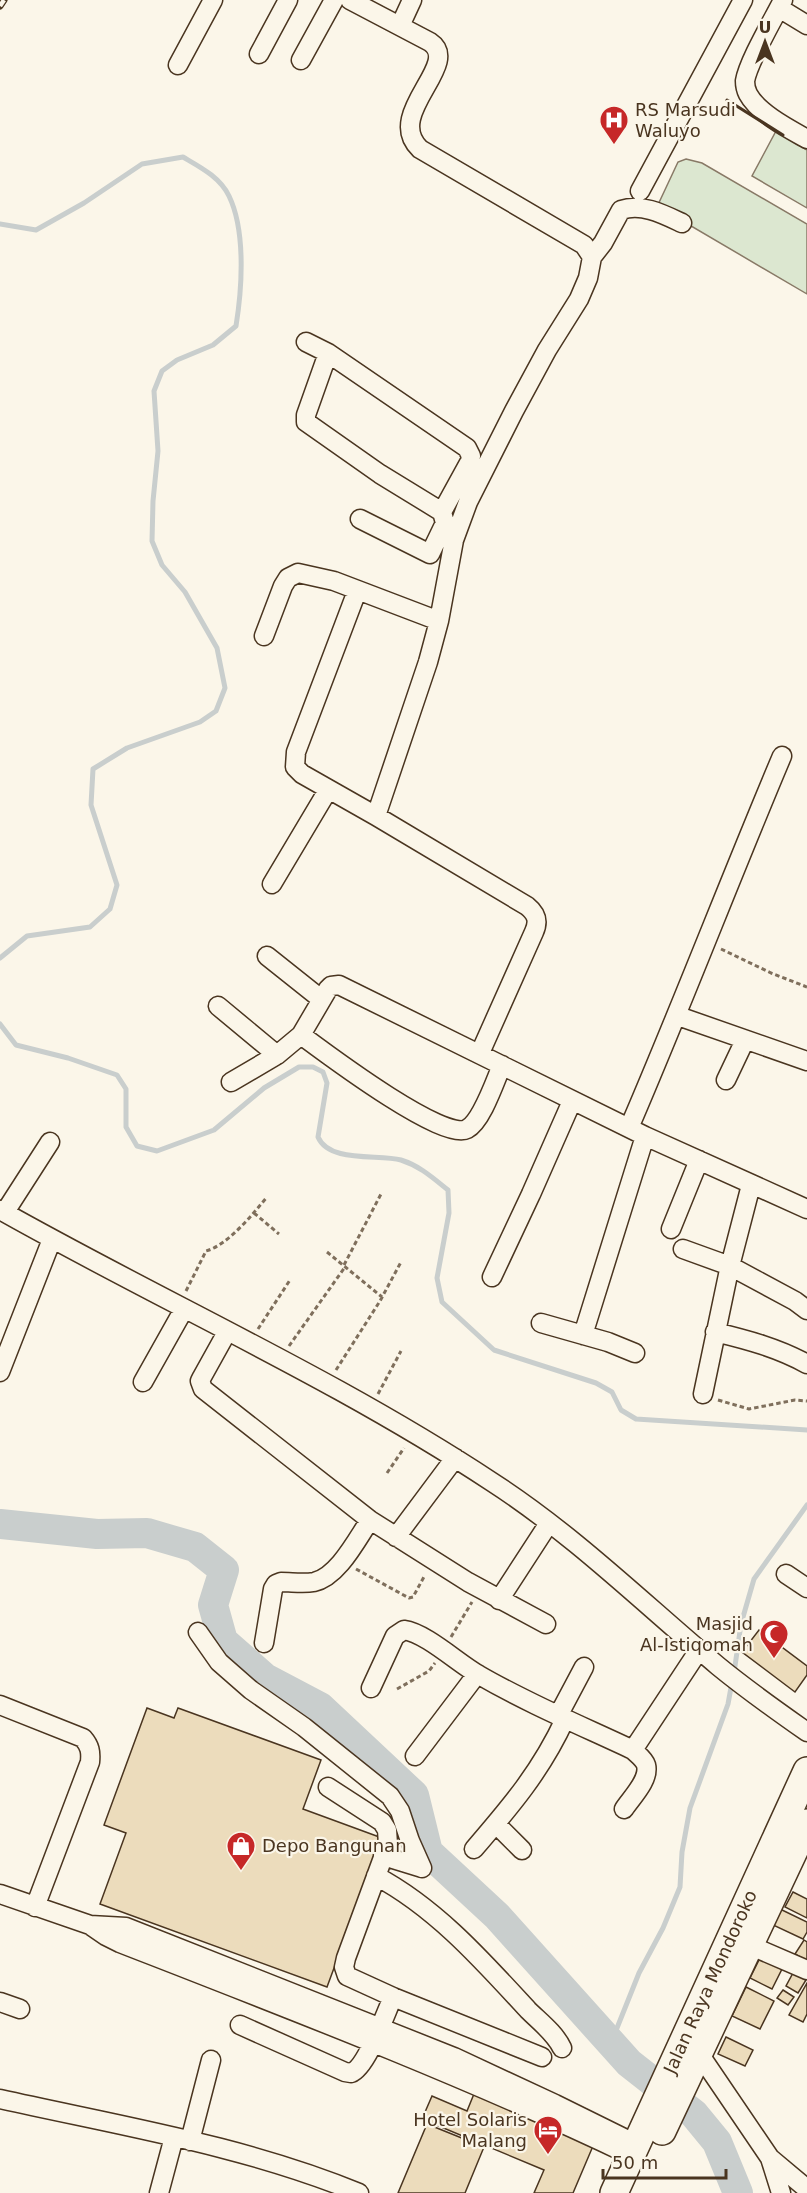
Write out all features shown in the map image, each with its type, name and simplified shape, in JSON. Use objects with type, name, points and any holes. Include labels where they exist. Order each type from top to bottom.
[{"type":"highway","name":"Jalan Raya Mondoroko","points":[[614,2193],[680,2069],[807,1771]]},
{"type":"highway","name":"Jalan Raya Mondoroko","points":[[680,2069],[698,2052],[807,1823]]},
{"type":"highway","name":"Jalan Raya Mondoroko","points":[[634,2193],[643,2138]]},
{"type":"street","points":[[178,65],[213,0]]},
{"type":"street","points":[[258,54],[288,0]]},
{"type":"street","points":[[301,60],[334,0]]},
{"type":"street","points":[[350,0],[435,46],[439,53],[437,64],[409,123],[410,137],[414,144],[579,242],[592,257],[591,272],[579,299],[461,498],[439,621],[411,717],[376,816]]},
{"type":"street","points":[[400,26],[412,0]]},
{"type":"street","points":[[640,191],[743,0]]},
{"type":"street","points":[[807,25],[781,4],[745,80],[748,94],[758,107],[807,140]]},
{"type":"street","points":[[592,257],[603,243],[621,210],[639,207],[682,223]]},
{"type":"street","points":[[306,342],[328,353],[467,448],[471,456],[471,478]]},
{"type":"street","points":[[328,353],[306,415],[306,422],[380,474],[442,512],[446,523],[430,554],[360,519]]},
{"type":"street","points":[[442,512],[461,498]]},
{"type":"street","points":[[264,636],[283,586],[292,575],[305,573],[439,621]]},
{"type":"street","points":[[357,591],[295,756],[295,767],[328,790],[527,906],[535,914],[537,922],[534,932],[480,1053]]},
{"type":"street","points":[[583,1335],[637,1132],[706,942],[782,756]]},
{"type":"street","points":[[272,884],[328,790]]},
{"type":"street","points":[[267,957],[321,999]]},
{"type":"street","points":[[231,1082],[277,1054],[301,1035],[321,999],[331,986],[339,985],[480,1053],[572,1101],[807,1209]]},
{"type":"street","points":[[218,1006],[277,1054]]},
{"type":"street","points":[[678,1016],[807,1061]]},
{"type":"street","points":[[301,1035],[356,1075],[428,1121],[457,1131],[466,1129],[476,1120],[502,1065]]},
{"type":"street","points":[[726,1080],[744,1040]]},
{"type":"street","points":[[492,1277],[572,1101]]},
{"type":"street","points":[[50,1142],[2,1211],[370,1408],[494,1483],[619,1579],[719,1667],[807,1732]]},
{"type":"street","points":[[671,1229],[699,1160]]},
{"type":"street","points":[[703,1394],[730,1266],[751,1185]]},
{"type":"street","points":[[0,1372],[8,1328],[52,1239]]},
{"type":"street","points":[[683,1249],[730,1266],[795,1301],[807,1311]]},
{"type":"street","points":[[143,1382],[181,1307]]},
{"type":"street","points":[[541,1323],[608,1342],[634,1353]]},
{"type":"street","points":[[227,1332],[200,1381],[203,1389],[370,1520],[432,1561],[546,1624]]},
{"type":"street","points":[[715,1332],[755,1341],[785,1352],[807,1365]]},
{"type":"street","points":[[396,1537],[455,1458]]},
{"type":"street","points":[[264,1643],[273,1589],[276,1584],[314,1582],[325,1579],[342,1561],[370,1520]]},
{"type":"street","points":[[500,1600],[549,1523]]},
{"type":"street","points":[[786,1574],[807,1588]]},
{"type":"street","points":[[371,1688],[395,1636],[404,1630],[416,1634],[477,1674],[633,1750],[644,1761],[646,1772],[624,1809]]},
{"type":"street","points":[[198,1632],[219,1662],[251,1690],[304,1727],[396,1802],[423,1868],[383,1856]]},
{"type":"street","points":[[633,1750],[699,1650]]},
{"type":"street","points":[[474,1849],[539,1769],[584,1667]]},
{"type":"street","points":[[415,1756],[477,1674]]},
{"type":"street","points":[[0,1705],[83,1738],[91,1753],[90,1762],[34,1907]]},
{"type":"street","points":[[328,1788],[385,1826],[388,1835],[388,1844],[346,1958],[344,1967],[347,1976],[385,1994],[542,2057]]},
{"type":"street","points":[[496,1824],[522,1850]]},
{"type":"street","points":[[376,1876],[418,1901],[438,1918],[498,1977],[562,2048]]},
{"type":"street","points":[[0,1894],[90,1925],[120,1943],[369,2031],[470,2081],[574,2121],[643,2138]]},
{"type":"street","points":[[749,1945],[807,1970]]},
{"type":"street","points":[[240,2025],[345,2072],[355,2071],[385,1994]]},
{"type":"street","points":[[0,2002],[20,2009]]},
{"type":"street","points":[[698,2052],[770,2158],[781,2193]]},
{"type":"street","points":[[159,2193],[211,2060]]},
{"type":"street","points":[[0,2099],[261,2158],[359,2193]]},
{"type":"street","points":[[770,2158],[807,2188]]},
{"type":"path","points":[[706,942],[771,973],[807,987]]},
{"type":"path","points":[[279,1359],[344,1266],[381,1194]]},
{"type":"path","points":[[181,1307],[206,1251],[216,1247],[254,1213],[267,1197]]},
{"type":"path","points":[[254,1213],[279,1234]]},
{"type":"path","points":[[327,1252],[382,1297]]},
{"type":"path","points":[[327,1385],[401,1262]]},
{"type":"path","points":[[249,1344],[290,1280]]},
{"type":"path","points":[[370,1408],[401,1351]]},
{"type":"path","points":[[703,1394],[748,1409],[795,1400],[807,1401]]},
{"type":"path","points":[[387,1473],[413,1434]]},
{"type":"path","points":[[342,1561],[409,1598],[413,1597],[432,1561]]},
{"type":"green space","points":[[776,131],[807,150],[807,208],[752,176]]},
{"type":"green space","points":[[686,159],[702,163],[807,224],[807,294],[669,213],[656,209],[678,162]]},
{"type":"building","name":"Masjid Al-Istiqomah","points":[[759,1630],[807,1666],[807,1675],[795,1692],[742,1652]]},
{"type":"building","name":"Depo Bangunan","points":[[147,1708],[174,1718],[178,1708],[321,1760],[303,1809],[382,1838],[327,1987],[100,1904],[126,1833],[104,1825]]},
{"type":"building","points":[[793,1892],[807,1899],[807,1918],[785,1907]]},
{"type":"building","points":[[780,1909],[807,1922],[807,1932],[803,1939],[773,1925]]},
{"type":"building","points":[[804,1940],[807,1942],[807,1961],[795,1954]]},
{"type":"building","points":[[760,1958],[782,1969],[772,1989],[750,1978]]},
{"type":"building","points":[[793,1973],[806,1980],[798,1993],[786,1986]]},
{"type":"building","points":[[807,1983],[807,2014],[803,2022],[789,2015]]},
{"type":"building","points":[[746,1987],[774,2001],[760,2029],[732,2016]]},
{"type":"building","points":[[783,1990],[794,1997],[788,2005],[777,1998]]},
{"type":"building","points":[[726,2037],[753,2050],[745,2066],[718,2054]]},
{"type":"building","name":"Hotel Solaris Malang","points":[[476,2089],[596,2139],[573,2193],[534,2193],[544,2170],[422,2119],[432,2096],[467,2111]]},
{"type":"building","points":[[427,2124],[484,2147],[465,2193],[398,2193]]},
{"type":"waterway","points":[[0,224],[36,230],[84,203],[142,164],[183,157],[215,178],[229,196],[238,226],[241,260],[236,326],[213,345],[177,360],[162,371],[154,391],[158,451],[152,541],[162,565],[185,592],[217,648],[225,688],[216,711],[200,722],[127,748],[93,769],[91,805],[117,885],[110,909],[90,927],[27,936],[0,958]]},
{"type":"waterway","points":[[0,1024],[16,1045],[68,1058],[117,1075],[126,1089],[126,1127],[137,1146],[157,1151],[214,1130],[264,1088],[299,1067],[313,1067],[323,1072],[327,1083],[318,1137],[324,1145],[332,1151],[343,1154],[401,1160],[420,1169],[448,1190],[449,1213],[437,1278],[442,1302],[494,1350],[596,1383],[612,1392],[621,1410],[636,1419],[807,1430]]},
{"type":"waterway","points":[[734,1673],[741,1624],[754,1579],[807,1505]]},
{"type":"waterway","points":[[0,1524],[97,1534],[147,1533],[195,1547],[224,1570],[213,1605],[223,1641],[265,1678],[320,1707],[414,1795],[428,1852],[497,1916],[629,2063],[694,2114],[717,2142],[738,2193]]},
{"type":"waterway","points":[[611,2043],[639,1973],[663,1928],[680,1887],[682,1852],[690,1808],[728,1704],[732,1682]]},
{"type":"railway","points":[[0,6],[4,0]]},
{"type":"wall","points":[[727,100],[783,135]]},
{"type":"place","name":"RS Marsudi Waluyo","points":[[614,146]]},
{"type":"place","name":"Masjid Al-Istiqomah","points":[[774,1660]]},
{"type":"place","name":"Depo Bangunan","points":[[241,1872]]},
{"type":"place","name":"Hotel Solaris Malang","points":[[548,2156]]}]
